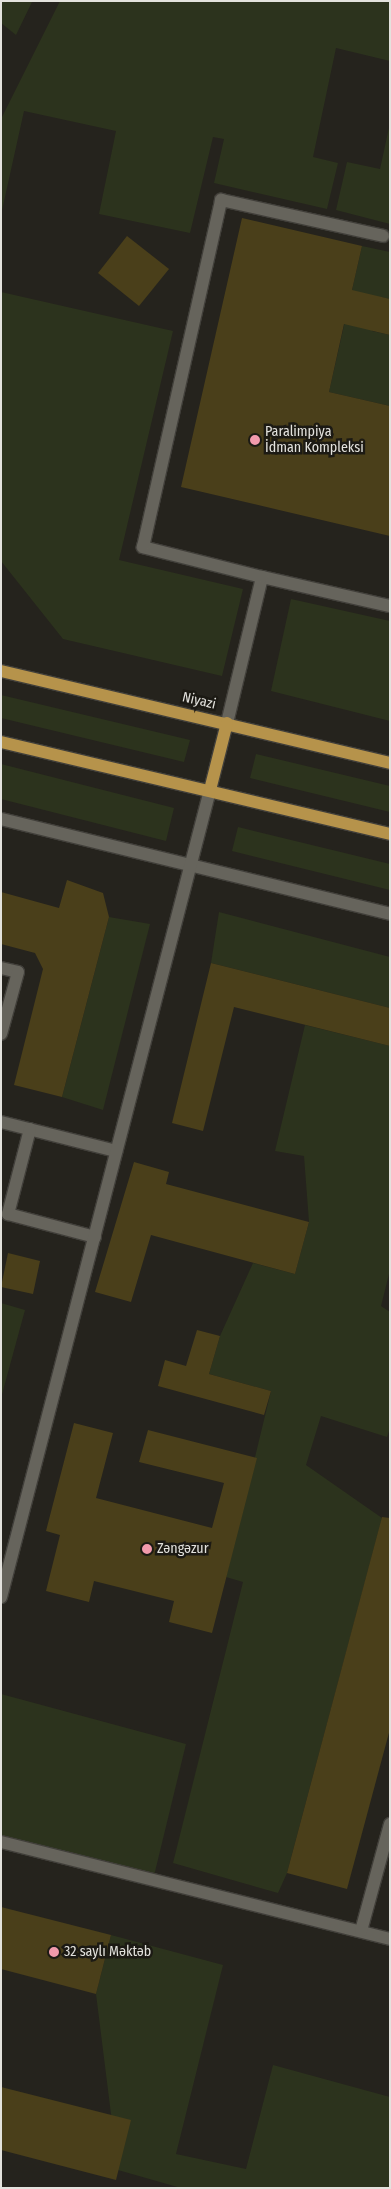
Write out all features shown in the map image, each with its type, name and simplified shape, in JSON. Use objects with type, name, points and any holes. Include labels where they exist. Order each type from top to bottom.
[{"type":"main road","name":"Niyazi","points":[[1,671],[390,763]]},
{"type":"main road","points":[[210,790],[227,723]]},
{"type":"main road","points":[[1,742],[390,834]]},
{"type":"lane","points":[[383,236],[221,200],[143,547],[262,577],[390,606]]},
{"type":"lane","points":[[227,723],[262,577]]},
{"type":"lane","points":[[1,1597],[116,1151],[193,866],[210,790]]},
{"type":"lane","points":[[1,819],[390,914]]},
{"type":"lane","points":[[1,968],[18,972],[1,1034]]},
{"type":"lane","points":[[1,1122],[116,1151]]},
{"type":"lane","points":[[30,1129],[8,1214],[95,1237]]},
{"type":"lane","points":[[361,1932],[390,1824]]},
{"type":"lane","points":[[1,1842],[390,1939]]},
{"type":"green space","points":[[1,1],[32,2],[16,35],[1,23]]},
{"type":"green space","points":[[60,1],[390,1],[390,61],[336,48],[313,157],[338,163],[327,209],[214,183],[224,139],[213,137],[190,233],[99,214],[116,131],[24,111],[1,215],[1,119]]},
{"type":"green space","points":[[390,123],[390,224],[336,210],[347,162],[380,169]]},
{"type":"green space","points":[[362,246],[390,252],[390,299],[380,297],[372,331],[390,335],[390,406],[329,392]]},
{"type":"green space","points":[[1,292],[173,331],[119,560],[243,589],[222,676],[63,639],[1,561]]},
{"type":"green space","points":[[291,599],[390,621],[390,721],[271,691]]},
{"type":"green space","points":[[1,695],[190,740],[184,762],[1,718]]},
{"type":"green space","points":[[256,754],[390,786],[390,812],[250,778]]},
{"type":"green space","points":[[1,764],[174,808],[166,841],[1,799]]},
{"type":"green space","points":[[238,827],[390,864],[390,890],[232,851]]},
{"type":"green space","points":[[219,912],[390,957],[390,1008],[211,963]]},
{"type":"green space","points":[[109,917],[150,924],[103,1110],[62,1097]]},
{"type":"green space","points":[[305,1025],[390,1046],[390,1270],[381,1306],[390,1312],[390,1428],[387,1437],[321,1416],[306,1465],[382,1518],[287,1873],[278,1893],[173,1863],[243,1582],[226,1577],[271,1391],[209,1374],[220,1336],[253,1263],[295,1274],[309,1222],[304,1156],[275,1151]]},
{"type":"green space","points":[[1,1303],[25,1310],[1,1398]]},
{"type":"green space","points":[[1,1694],[186,1744],[153,1880],[1,1842]]},
{"type":"green space","points":[[111,1935],[223,1965],[176,2154],[246,2169],[273,2065],[390,2097],[390,2188],[181,2188],[118,2170],[96,1994]]},
{"type":"building","points":[[242,218],[362,246],[352,290],[390,299],[390,335],[344,324],[329,392],[390,406],[390,536],[181,487]]},
{"type":"building","points":[[127,236],[169,269],[139,306],[98,273]]},
{"type":"building","points":[[67,880],[103,893],[109,917],[62,1097],[14,1085],[43,969],[35,953],[1,944],[1,892],[59,908]]},
{"type":"building","points":[[211,963],[390,1008],[390,1046],[234,1007],[203,1131],[172,1123]]},
{"type":"building","points":[[134,1162],[169,1172],[166,1184],[309,1222],[295,1274],[151,1235],[131,1302],[95,1292]]},
{"type":"building","points":[[8,1253],[40,1261],[33,1294],[1,1287]]},
{"type":"building","points":[[197,1330],[220,1336],[209,1374],[271,1391],[264,1415],[158,1386],[165,1360],[186,1366]]},
{"type":"building","points":[[74,1423],[113,1433],[96,1498],[212,1528],[224,1483],[139,1462],[148,1430],[257,1458],[212,1633],[169,1622],[174,1601],[94,1581],[89,1602],[46,1591],[60,1535],[46,1531]]},
{"type":"building","points":[[382,1517],[390,1518],[390,1729],[347,1889],[287,1873]]},
{"type":"building","name":"32 saylı Məktəb","points":[[1,1907],[111,1935],[96,1994],[1,1969]]},
{"type":"building","points":[[1,2087],[131,2120],[116,2180],[1,2150]]},
{"type":"place","name":"Paralimpiya İdman Kompleksi","points":[[255,440]]},
{"type":"place","name":"Zəngəzur","points":[[147,1549]]},
{"type":"place","name":"32 saylı Məktəb","points":[[54,1952]]}]
